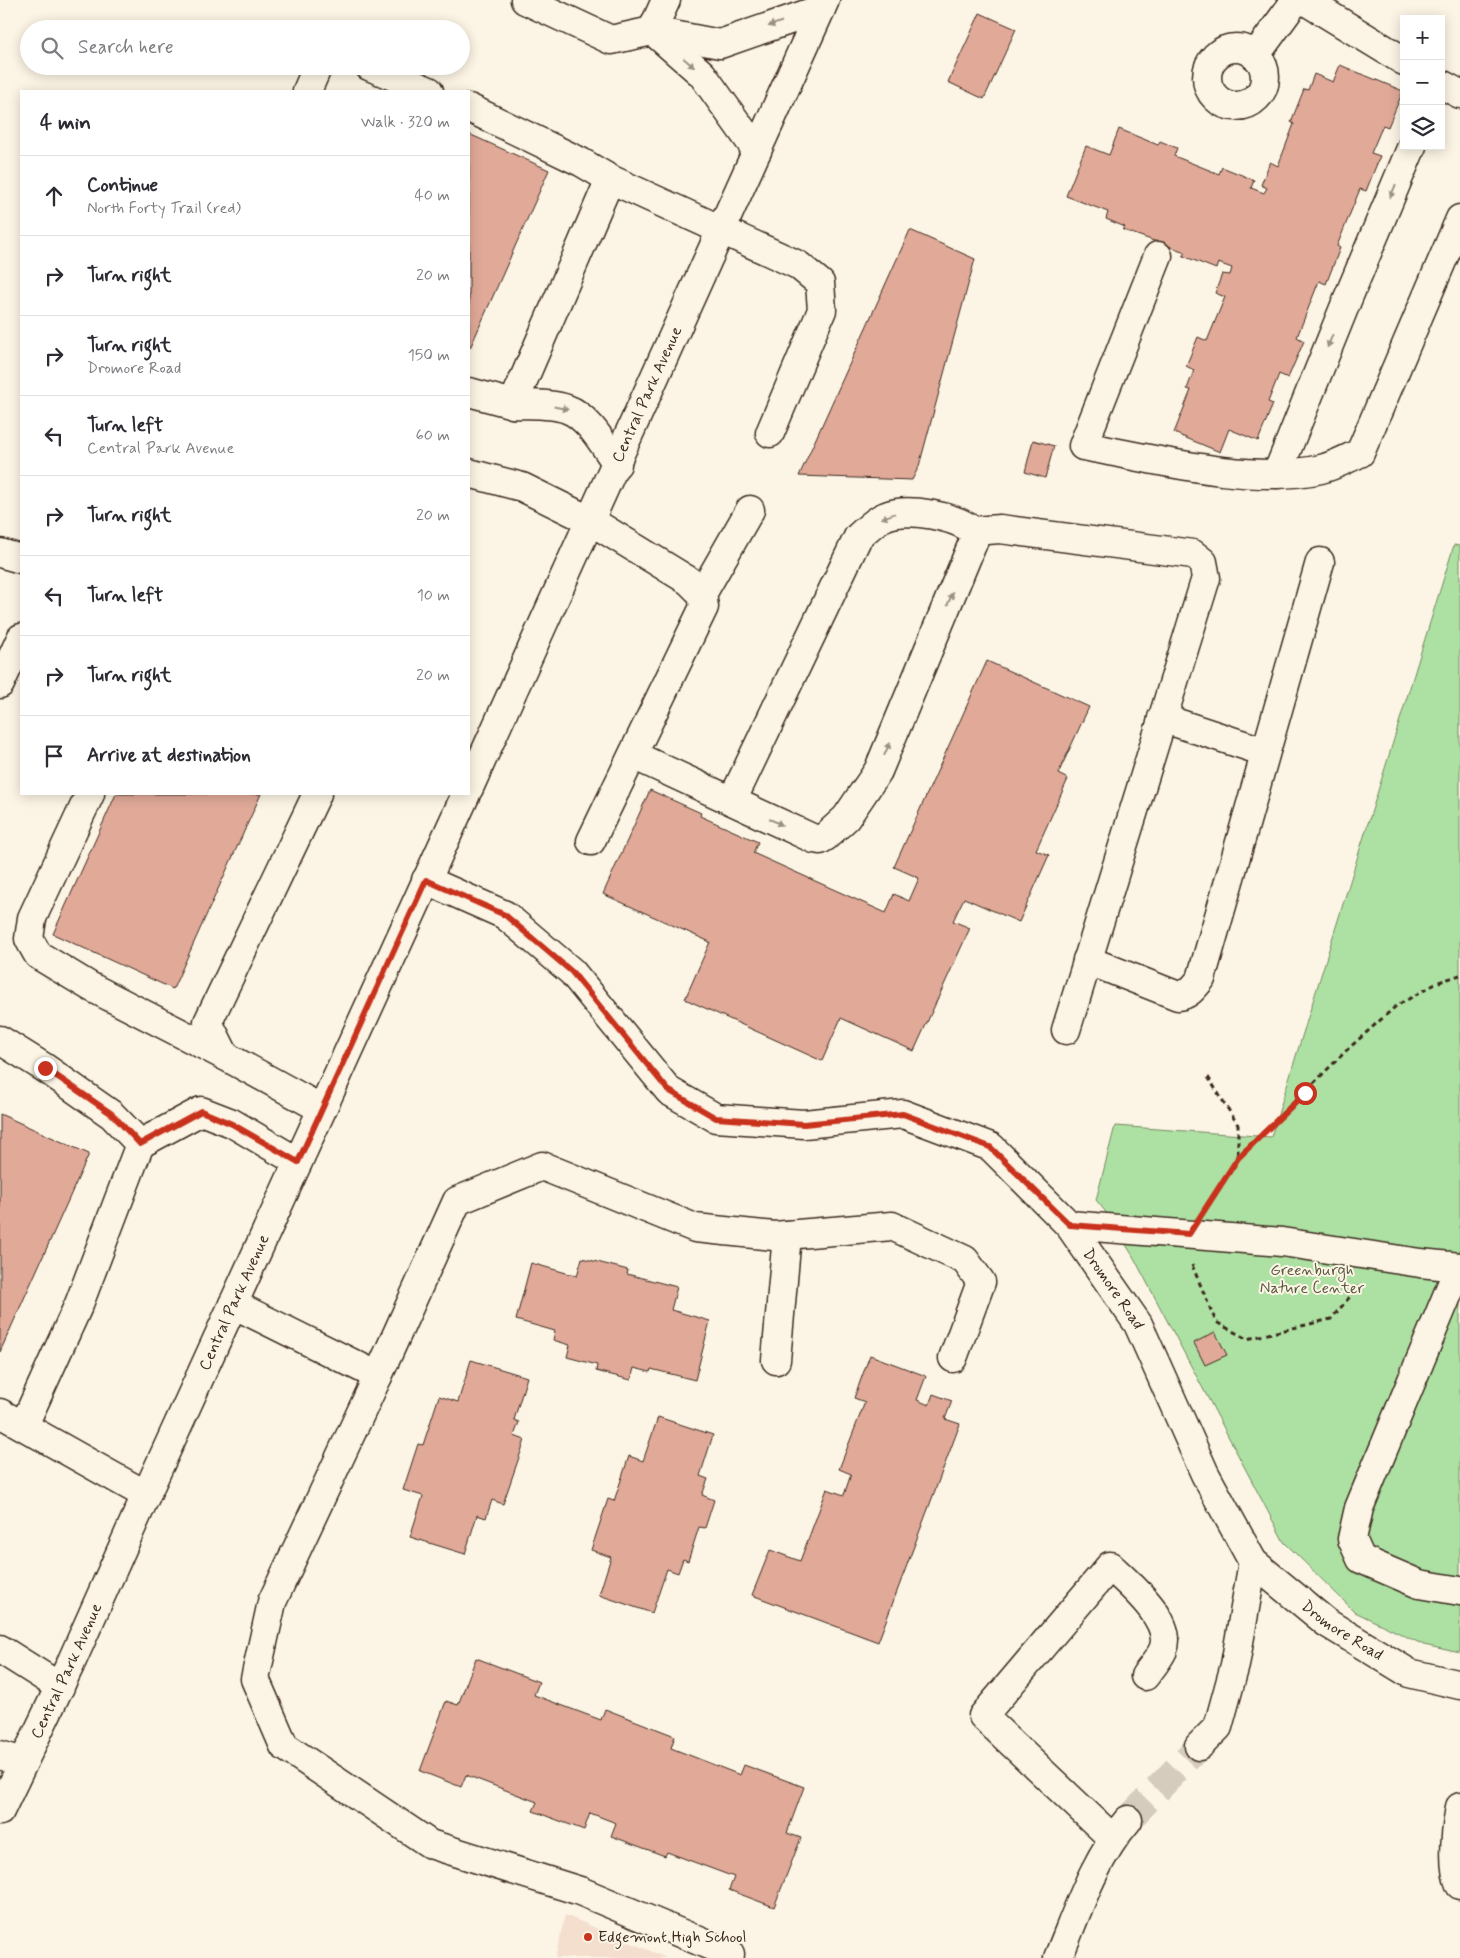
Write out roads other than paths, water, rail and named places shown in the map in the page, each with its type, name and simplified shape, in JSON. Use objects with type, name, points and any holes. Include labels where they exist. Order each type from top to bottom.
[{"type":"main road","points":[[525,0],[611,40],[652,31],[720,44],[823,4]]},
{"type":"main road","points":[[652,31],[666,0]]},
{"type":"main road","points":[[1255,56],[1296,0]]},
{"type":"main road","points":[[1304,0],[1402,60]]},
{"type":"main road","name":"Central Park Avenue","points":[[470,786],[617,464],[823,4]]},
{"type":"main road","points":[[652,31],[702,74],[757,151]]},
{"type":"main road","points":[[307,90],[314,75]]},
{"type":"main road","points":[[391,75],[427,90]]},
{"type":"main road","points":[[1445,86],[1460,94]]},
{"type":"main road","points":[[470,108],[610,178],[798,265],[820,283],[822,310],[770,433]]},
{"type":"main road","points":[[1277,474],[1410,150]]},
{"type":"main road","points":[[513,404],[610,178]]},
{"type":"main road","points":[[1158,256],[1083,446],[1213,470],[1277,474],[1322,469],[1360,453],[1460,219]]},
{"type":"main road","points":[[470,392],[513,404],[569,409],[589,425],[617,464]]},
{"type":"main road","points":[[470,473],[522,487],[591,521],[689,581],[702,594],[704,607],[591,841]]},
{"type":"main road","points":[[702,594],[750,510]]},
{"type":"main road","points":[[633,755],[732,801],[814,839],[820,840],[825,838],[846,818],[878,771],[974,540],[973,531],[968,526],[950,519],[912,512],[898,512],[884,516],[858,537],[732,801]]},
{"type":"main road","points":[[973,531],[1000,529],[1193,554],[1203,562],[1206,578],[1066,1030]]},
{"type":"main road","points":[[0,553],[20,559]]},
{"type":"main road","points":[[1087,960],[1178,996],[1184,996],[1194,988],[1200,979],[1320,562]]},
{"type":"main road","points":[[0,684],[20,640]]},
{"type":"main road","points":[[1162,718],[1266,752]]},
{"type":"main road","points":[[90,795],[32,918],[29,939],[38,955],[91,986],[322,1109]]},
{"type":"main road","points":[[225,1056],[208,1022],[317,795]]},
{"type":"main road","name":"Central Park Avenue","points":[[0,1811],[12,1759],[60,1687],[466,795]]},
{"type":"main road","name":"Dromore Road","points":[[426,880],[505,915],[572,972],[668,1090],[716,1118],[804,1124],[903,1114],[990,1147],[1070,1225],[1138,1324],[1205,1474],[1253,1562],[1326,1622],[1410,1673],[1460,1685]]},
{"type":"main road","points":[[0,1040],[112,1114],[140,1144]]},
{"type":"main road","points":[[24,1425],[80,1304],[140,1144],[201,1111],[232,1124],[298,1162]]},
{"type":"main road","points":[[730,1954],[580,1891],[430,1844],[284,1746],[255,1679],[272,1602],[378,1376],[457,1201],[542,1166],[696,1228],[787,1236],[892,1226],[965,1260],[981,1282],[953,1358]]},
{"type":"main road","points":[[1070,1225],[1282,1242],[1460,1267],[1359,1508],[1352,1539],[1361,1559],[1420,1584],[1460,1591]]},
{"type":"main road","points":[[776,1360],[787,1236]]},
{"type":"main road","points":[[233,1304],[378,1376]]},
{"type":"main road","points":[[0,1413],[146,1495]]},
{"type":"main road","points":[[1199,1746],[1218,1727],[1234,1665],[1253,1562]]},
{"type":"main road","points":[[1058,1958],[1088,1884],[1120,1829],[984,1716],[1110,1566],[1146,1600],[1156,1614],[1164,1634],[1163,1649],[1145,1676]]},
{"type":"main road","points":[[0,1649],[60,1687]]},
{"type":"main road","points":[[1460,1807],[1456,1827],[1456,1876],[1460,1885]]},
{"type":"tunnel","points":[[1128,1820],[1199,1746]]},
{"type":"place","name":"Edgemont High School","points":[[588,1937]]},
{"type":"park label","name":"Greenburgh Nature Center","points":[[1312,1279]]}]
